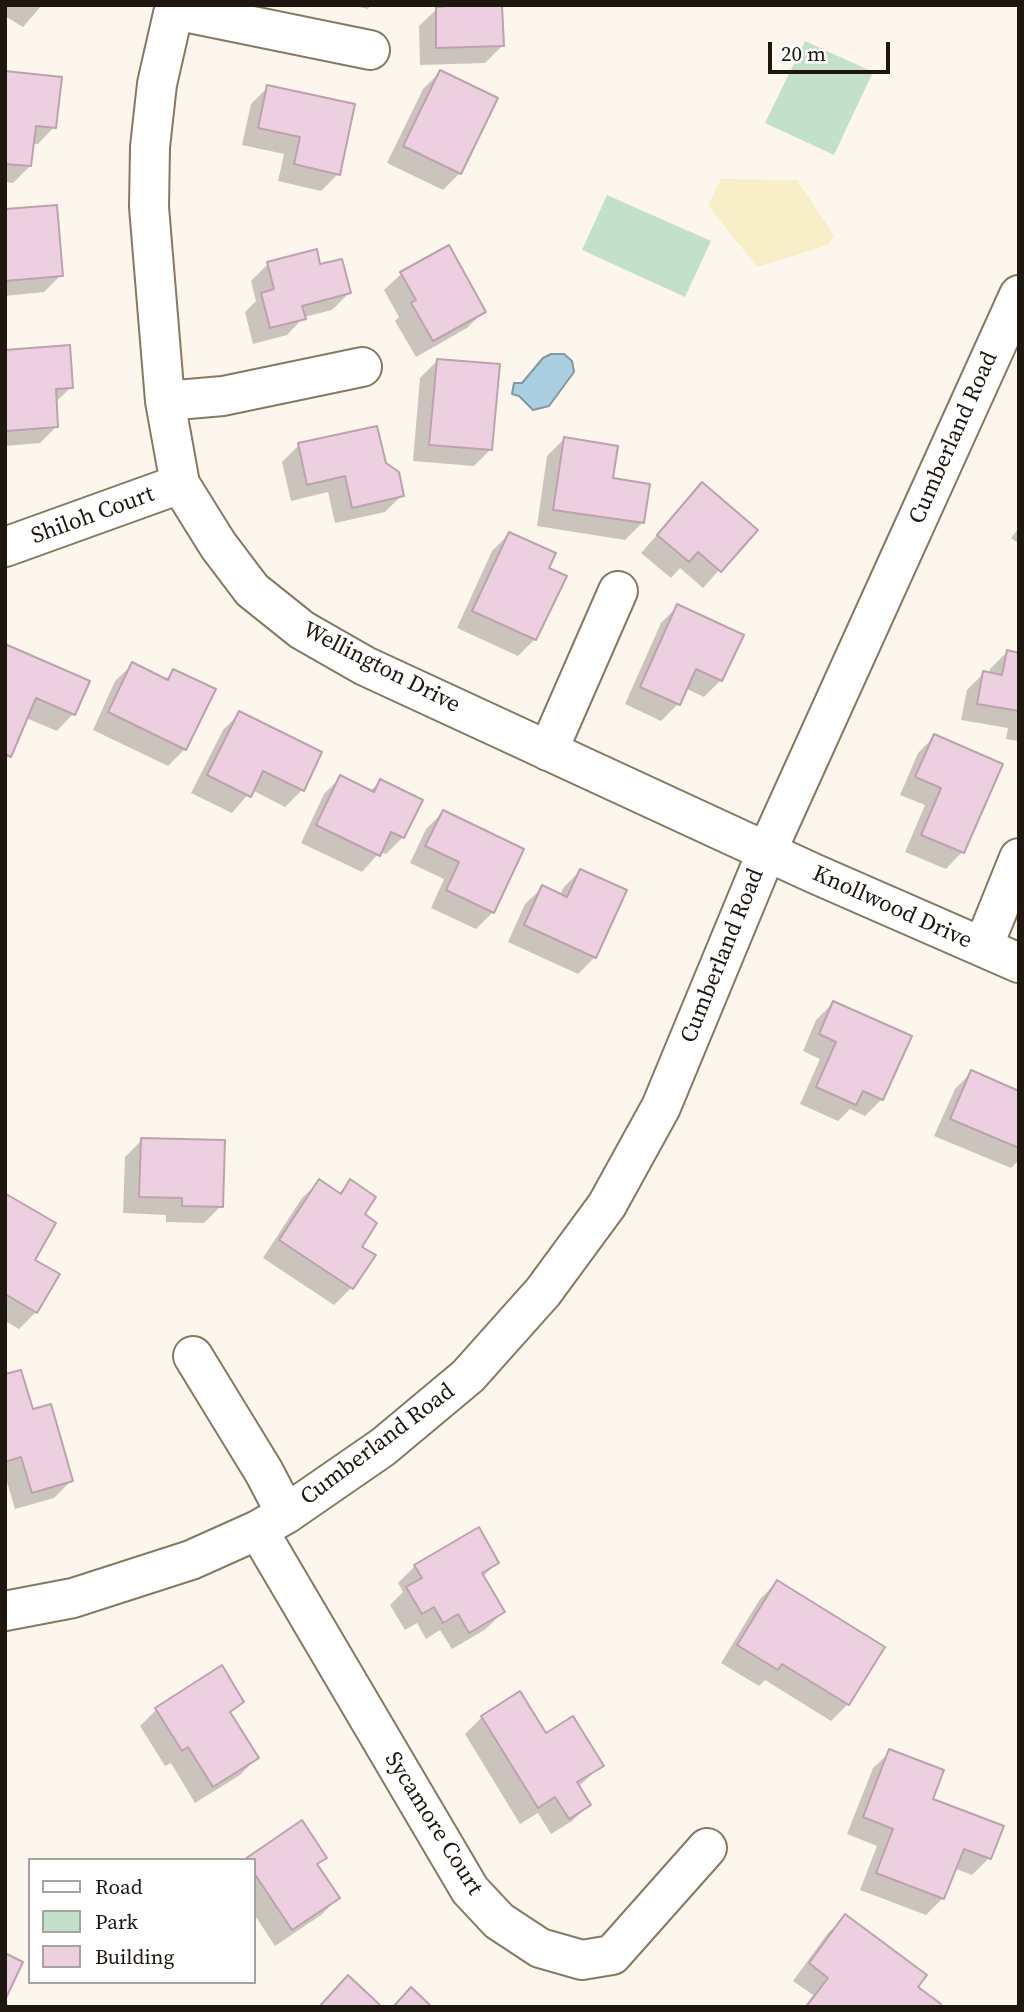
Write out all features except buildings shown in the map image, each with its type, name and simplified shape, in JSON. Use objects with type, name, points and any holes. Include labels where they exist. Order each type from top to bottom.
[{"type":"street","points":[[175,8],[370,50]]},
{"type":"street","name":"Wellington Drive","points":[[175,8],[157,84],[150,147],[149,207],[165,401],[180,484],[218,545],[252,590],[302,630],[365,666],[767,851]]},
{"type":"street","name":"Cumberland Road","points":[[5,1611],[73,1598],[191,1560],[272,1522],[383,1447],[468,1376],[543,1292],[607,1205],[661,1107],[767,851],[1019,295]]},
{"type":"street","points":[[165,401],[223,396],[362,367]]},
{"type":"street","name":"Shiloh Court","points":[[5,547],[180,484]]},
{"type":"street","points":[[548,751],[618,592]]},
{"type":"street","name":"Knollwood Drive","points":[[767,851],[1019,963]]},
{"type":"street","points":[[983,947],[1019,858]]},
{"type":"street","name":"Sycamore Court","points":[[193,1356],[264,1472],[272,1522],[470,1891],[499,1921],[540,1948],[582,1960],[612,1955],[707,1848]]},
{"type":"green space","points":[[805,41],[873,72],[834,155],[765,123]]},
{"type":"green space","points":[[607,195],[711,241],[685,297],[582,250]]},
{"type":"sand","points":[[721,179],[797,180],[834,235],[828,245],[757,267],[708,205]]},
{"type":"water","points":[[551,354],[564,354],[572,361],[574,372],[549,406],[533,410],[519,396],[512,394],[514,383],[522,383],[543,358]]}]
